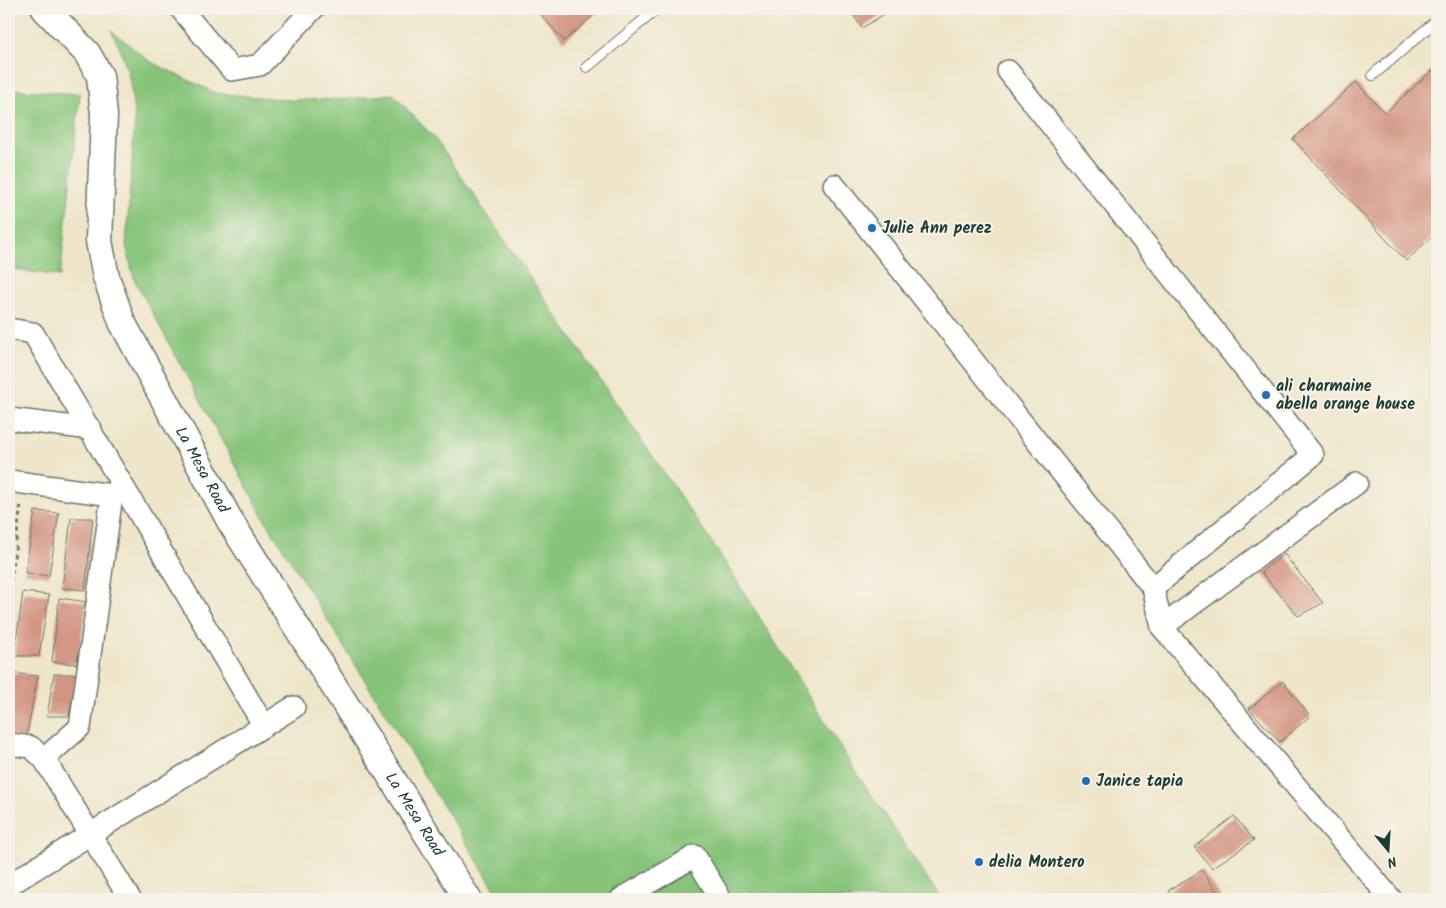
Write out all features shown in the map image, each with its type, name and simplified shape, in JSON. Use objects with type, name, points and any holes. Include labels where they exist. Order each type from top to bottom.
[{"type":"street","name":"La Mesa Road","points":[[45,9],[87,53],[100,76],[104,115],[98,242],[106,277],[122,322],[230,521],[468,899]]},
{"type":"street","points":[[181,9],[232,70],[260,65],[313,9]]},
{"type":"street","points":[[1008,71],[1312,455],[1153,588]]},
{"type":"street","points":[[834,185],[1153,588],[1162,627],[1391,899]]},
{"type":"street","points":[[9,329],[33,333],[264,726]]},
{"type":"street","points":[[9,419],[91,429]]},
{"type":"street","points":[[16,482],[112,495],[80,727],[44,759]]},
{"type":"street","points":[[1162,627],[1357,483]]},
{"type":"street","points":[[9,885],[294,707]]},
{"type":"street","points":[[9,744],[31,746],[44,759],[130,899]]},
{"type":"street","points":[[621,899],[695,856],[721,899]]},
{"type":"lane","points":[[587,66],[657,9]]},
{"type":"lane","points":[[1373,75],[1437,20]]},
{"type":"path","points":[[9,597],[16,482]]},
{"type":"green space","points":[[111,30],[149,61],[215,93],[290,100],[348,99],[393,94],[436,140],[723,559],[854,769],[941,899],[501,899],[264,518],[134,279],[126,245],[135,119],[129,76],[121,51]]},
{"type":"green space","points":[[9,89],[80,94],[60,276],[9,269]]},
{"type":"building","points":[[536,9],[601,9],[564,41]]},
{"type":"building","points":[[849,9],[892,9],[862,28]]},
{"type":"building","points":[[1437,66],[1437,232],[1406,261],[1293,139],[1356,82],[1385,113]]},
{"type":"building","points":[[35,511],[59,513],[49,576],[25,573]]},
{"type":"building","points":[[71,518],[93,518],[85,590],[62,588]]},
{"type":"building","points":[[1284,554],[1323,603],[1298,616],[1261,572]]},
{"type":"building","points":[[23,592],[49,595],[39,656],[14,656]]},
{"type":"building","points":[[59,598],[87,602],[77,664],[52,662]]},
{"type":"building","points":[[10,673],[38,676],[26,738],[9,736]]},
{"type":"building","points":[[54,674],[77,674],[69,716],[47,716]]},
{"type":"building","points":[[1283,681],[1310,716],[1280,742],[1249,709]]},
{"type":"building","points":[[1234,816],[1254,840],[1212,868],[1194,847]]},
{"type":"building","points":[[1202,870],[1222,899],[1175,899],[1168,891]]},
{"type":"place","name":"Julie Ann perez","points":[[872,228]]},
{"type":"place","name":"ali charmaine abella orange house","points":[[1266,395]]},
{"type":"place","name":"Janice tapia","points":[[1086,781]]},
{"type":"place","name":"delia Montero","points":[[979,862]]}]
